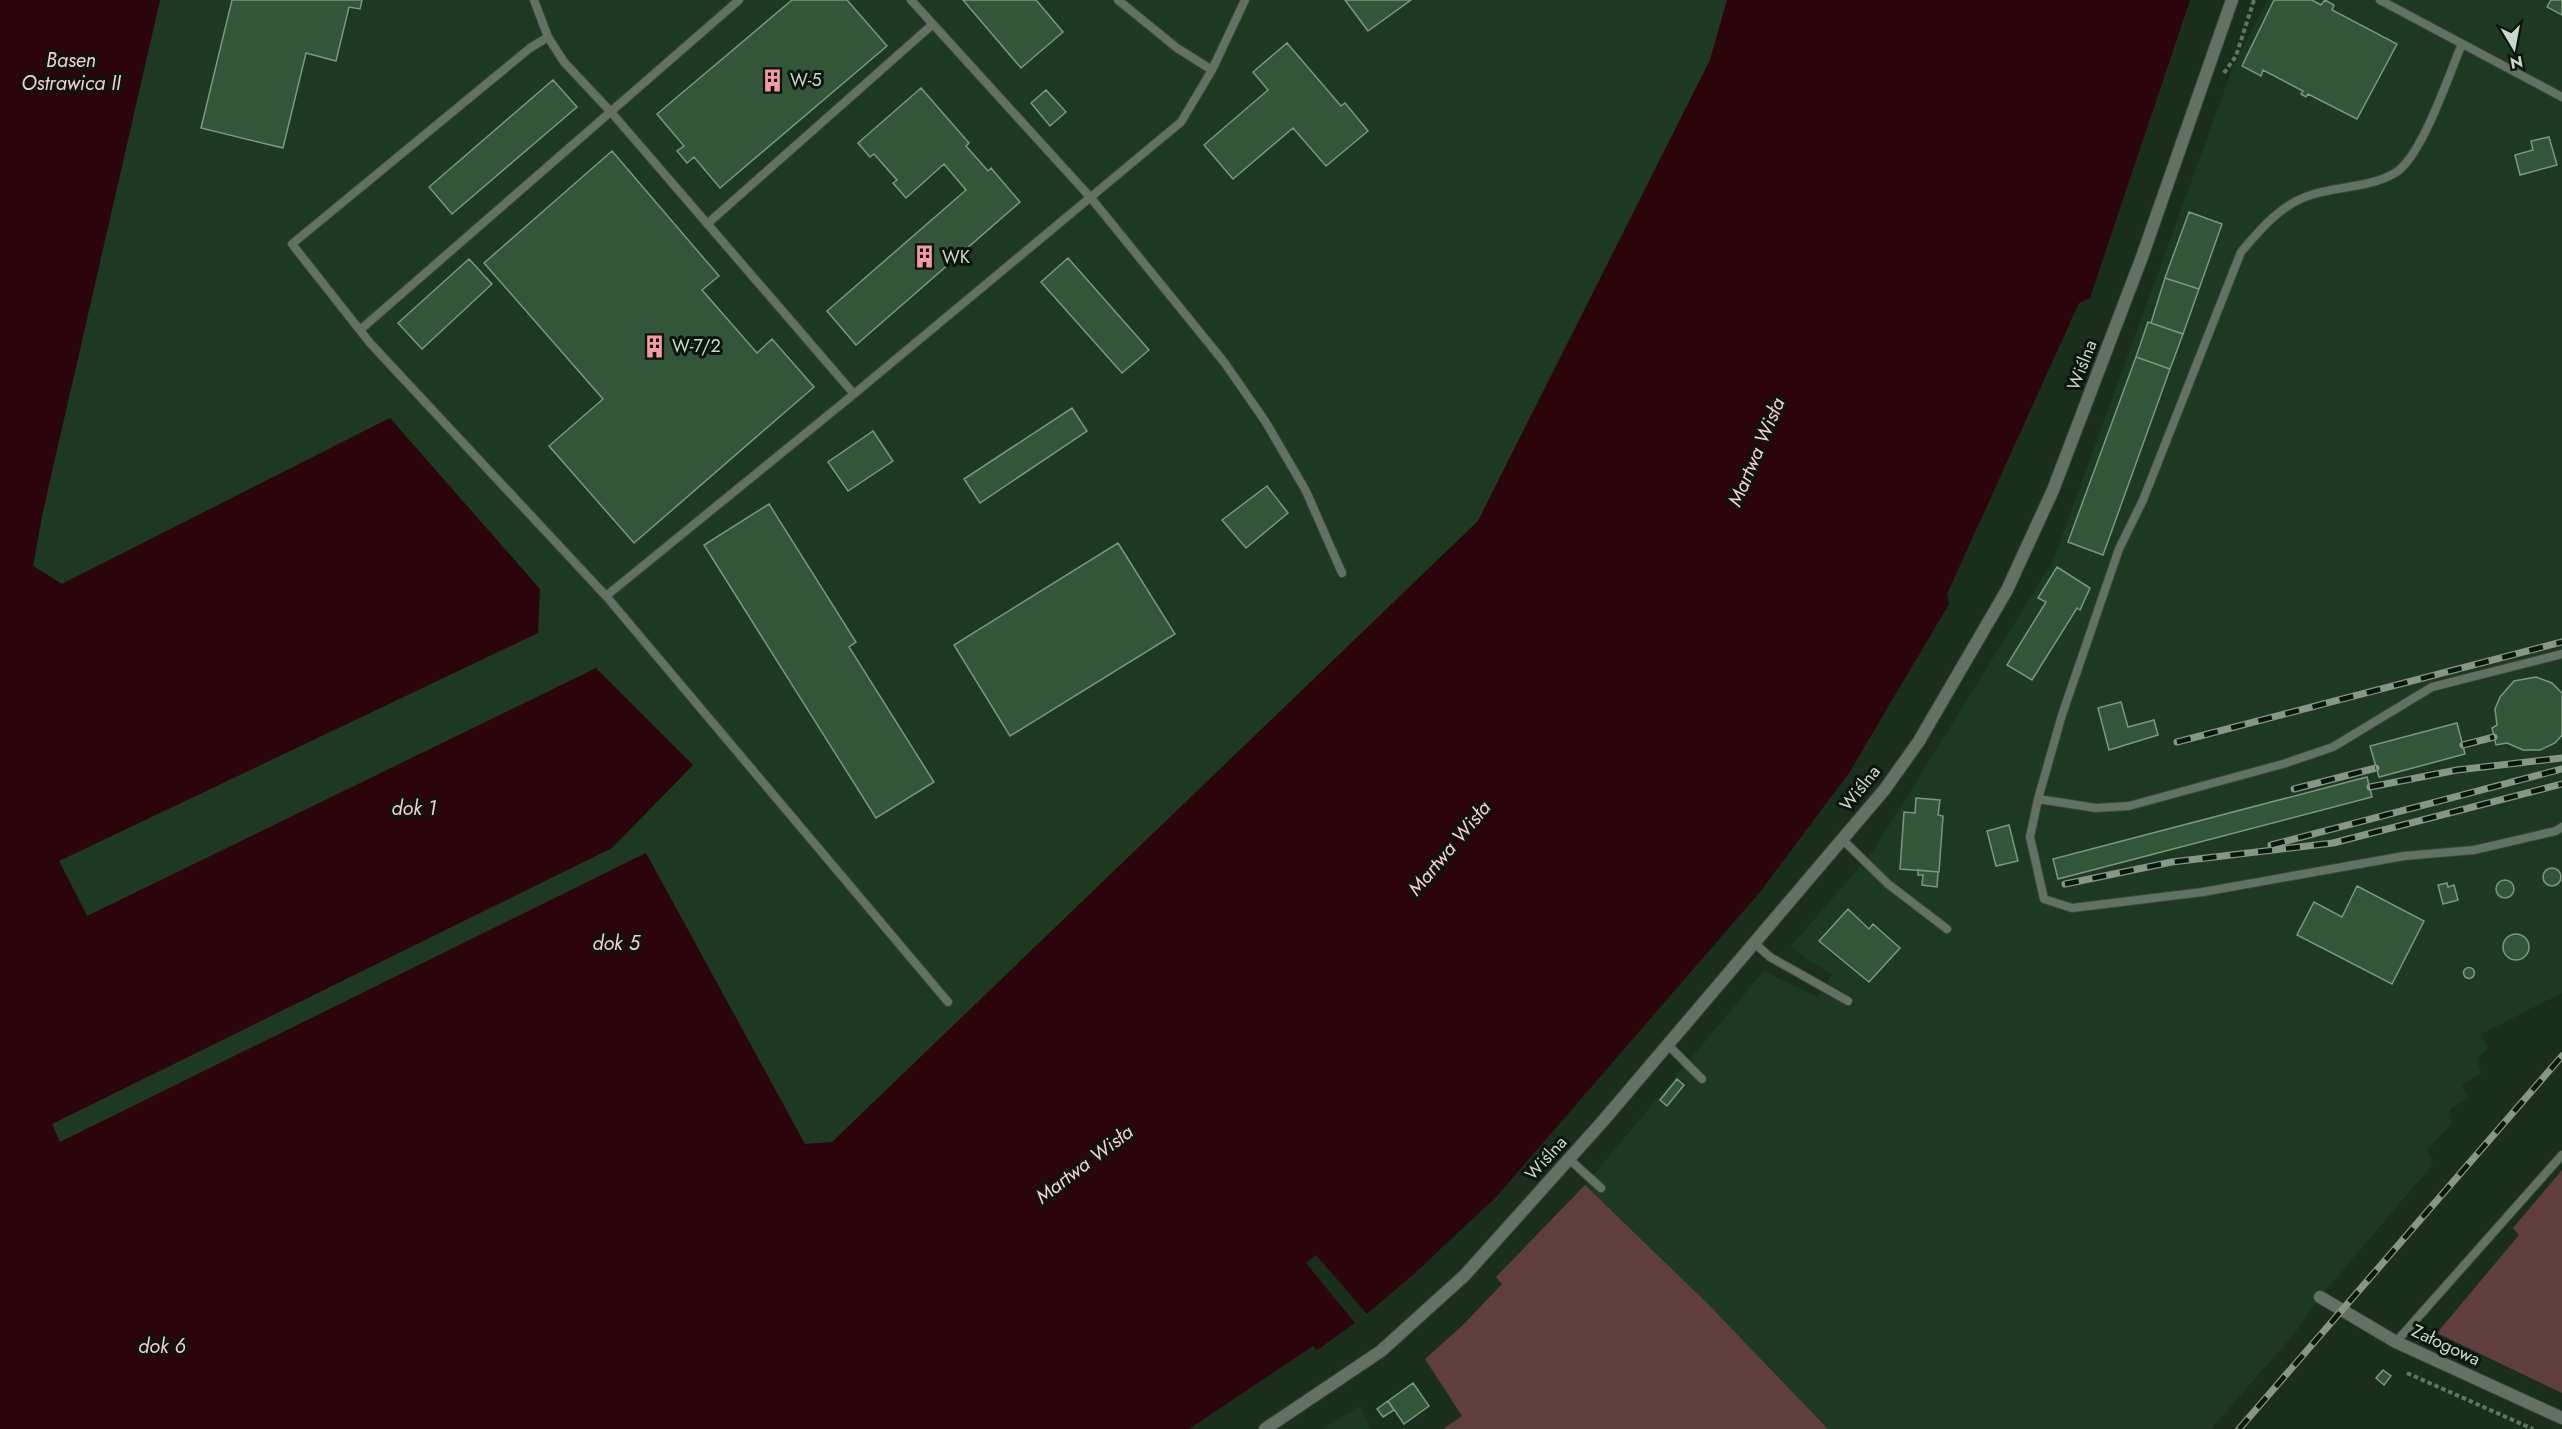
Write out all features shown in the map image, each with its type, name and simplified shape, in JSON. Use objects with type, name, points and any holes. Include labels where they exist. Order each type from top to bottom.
[{"type":"street","name":"Wiślna","points":[[1265,1429],[1317,1396],[1398,1337],[1465,1275],[1569,1159],[1885,789],[1919,741],[2007,590],[2054,490],[2134,279],[2232,0]]},
{"type":"street","name":"Załogowa","points":[[2320,1297],[2396,1342],[2562,1418]]},
{"type":"lane","points":[[534,0],[548,37],[564,62],[611,112],[854,394]]},
{"type":"lane","points":[[360,330],[739,0]]},
{"type":"lane","points":[[910,0],[1091,198],[1224,362],[1265,421],[1306,491],[1342,573]]},
{"type":"lane","points":[[1118,0],[1176,48],[1212,70]]},
{"type":"lane","points":[[606,596],[854,394],[1181,122],[1212,70],[1245,0]]},
{"type":"lane","points":[[2380,0],[2562,97]]},
{"type":"lane","points":[[707,224],[933,24]]},
{"type":"lane","points":[[548,37],[530,48],[292,244],[360,330],[606,596],[948,1002]]},
{"type":"lane","points":[[2462,44],[2429,123],[2413,153],[2396,172],[2369,183],[2309,195],[2269,219],[2241,252],[2144,500],[2119,549],[2062,715],[2038,799],[2030,837],[2044,899],[2072,908],[2203,892],[2404,856],[2475,849],[2556,831],[2562,827]]},
{"type":"lane","points":[[2038,799],[2096,808],[2129,806],[2283,764],[2333,747],[2432,687],[2562,654]]},
{"type":"lane","points":[[1842,838],[1888,884],[1947,929]]},
{"type":"lane","points":[[1753,942],[1770,957],[1848,1001]]},
{"type":"lane","points":[[1667,1044],[1701,1078]]},
{"type":"lane","points":[[2396,1342],[2562,1155]]},
{"type":"lane","points":[[1569,1159],[1601,1188]]},
{"type":"path","points":[[2407,1373],[2533,1429]]},
{"type":"shaded area","points":[[160,0],[1727,0],[1710,60],[1478,521],[832,1143],[804,1144],[646,853],[60,1143],[51,1124],[596,669],[88,916],[59,861],[537,633],[390,418],[61,584],[33,566],[43,511]]},
{"type":"shaded area","points":[[2268,0],[2562,0],[2562,993],[2481,1034],[2488,1047],[2477,1059],[2481,1073],[2462,1085],[2468,1098],[2450,1109],[2451,1124],[2427,1150],[2433,1164],[2320,1297],[2295,1333],[2211,1429],[1828,1429],[1708,1304],[1585,1185],[1764,971],[1817,997],[1832,974],[1807,960],[1791,946],[1872,853],[2053,561],[2233,67]]},
{"type":"shaded area","points":[[2562,1170],[2562,1393],[2437,1333],[2519,1235],[2513,1228]]},
{"type":"shaded area","points":[[1585,1185],[1708,1304],[1828,1429],[1443,1429],[1462,1416],[1425,1359],[1462,1326],[1502,1284],[1496,1277]]},
{"type":"shaded area","points":[[1360,1406],[1371,1429],[1322,1429],[1334,1422]]},
{"type":"water","points":[[0,0],[160,0],[43,511],[33,566],[62,584],[390,418],[540,589],[538,633],[59,861],[87,916],[596,668],[693,765],[612,848],[52,1124],[60,1142],[646,853],[805,1144],[832,1142],[1478,521],[1710,60],[1727,0],[2190,0],[2090,298],[2079,303],[1947,594],[1949,604],[1849,773],[1760,892],[1497,1196],[1415,1273],[1367,1314],[1316,1255],[1306,1263],[1355,1323],[1317,1350],[1313,1346],[1189,1429],[0,1429]]},
{"type":"building","points":[[232,0],[362,0],[360,9],[349,7],[336,61],[306,53],[283,148],[201,128]]},
{"type":"building","name":"W-5","points":[[792,0],[847,0],[887,46],[720,188],[694,157],[687,163],[677,151],[684,146],[657,114]]},
{"type":"building","points":[[963,0],[1036,0],[1063,32],[1021,68]]},
{"type":"building","points":[[1345,0],[1411,0],[1368,31]]},
{"type":"building","points":[[2274,0],[2312,0],[2321,5],[2325,0],[2334,5],[2332,10],[2397,44],[2357,119],[2308,94],[2306,97],[2301,94],[2303,91],[2263,70],[2261,76],[2242,66]]},
{"type":"building","points":[[2551,0],[2562,0],[2562,15],[2547,7]]},
{"type":"building","points":[[1287,43],[1341,106],[1345,103],[1368,131],[1326,166],[1293,128],[1233,179],[1204,145],[1268,90],[1253,72]]},
{"type":"building","points":[[553,80],[577,107],[452,214],[429,187]]},
{"type":"building","name":"WK","points":[[921,88],[969,143],[966,146],[988,171],[991,168],[1020,202],[856,345],[827,311],[966,190],[944,164],[906,198],[893,183],[897,180],[874,154],[870,157],[858,143]]},
{"type":"building","points":[[1046,90],[1066,112],[1050,126],[1031,103]]},
{"type":"building","points":[[2549,137],[2557,165],[2520,175],[2515,155],[2533,150],[2531,141]]},
{"type":"building","name":"W-7/2","points":[[612,151],[719,276],[702,290],[757,353],[772,339],[814,387],[634,543],[549,446],[603,399],[484,263]]},
{"type":"building","points":[[2189,212],[2222,224],[2199,289],[2165,278]]},
{"type":"building","points":[[1068,258],[1149,350],[1122,373],[1041,282]]},
{"type":"building","points":[[469,259],[492,284],[422,349],[398,323]]},
{"type":"building","points":[[2165,278],[2199,289],[2183,334],[2151,323]]},
{"type":"building","points":[[2148,322],[2183,334],[2170,369],[2136,357]]},
{"type":"building","points":[[2136,357],[2170,369],[2103,555],[2068,542]]},
{"type":"building","points":[[1072,408],[1087,431],[980,503],[964,479]]},
{"type":"building","points":[[873,431],[893,461],[848,491],[828,462]]},
{"type":"building","points":[[1267,486],[1288,513],[1246,548],[1222,520]]},
{"type":"building","points":[[769,504],[856,642],[849,647],[934,782],[876,818],[704,545]]},
{"type":"building","points":[[1118,543],[1175,634],[1010,736],[954,645]]},
{"type":"building","points":[[2057,567],[2090,588],[2080,610],[2077,608],[2032,680],[2007,665],[2046,602],[2038,598]]},
{"type":"building","points":[[2536,677],[2552,683],[2562,693],[2562,735],[2555,743],[2540,750],[2523,750],[2507,743],[2496,745],[2492,728],[2497,725],[2495,709],[2500,697],[2514,681]]},
{"type":"building","points":[[2121,702],[2128,727],[2154,720],[2158,735],[2109,750],[2098,708]]},
{"type":"building","points":[[2457,723],[2465,754],[2379,777],[2370,746]]},
{"type":"building","points":[[2367,777],[2372,797],[2058,879],[2053,859]]},
{"type":"building","points":[[1916,798],[1940,800],[1938,815],[1943,816],[1939,872],[1900,869],[1904,812],[1915,813]]},
{"type":"building","points":[[2009,825],[2018,861],[1996,866],[1987,831]]},
{"type":"building","points":[[2552,868],[2558,871],[2561,877],[2558,883],[2552,886],[2546,883],[2543,877],[2546,871]]},
{"type":"building","points":[[1918,870],[1938,872],[1937,887],[1922,885],[1923,875],[1918,875]]},
{"type":"building","points":[[2505,880],[2511,883],[2514,889],[2511,895],[2505,898],[2499,895],[2496,889],[2499,883]]},
{"type":"building","points":[[2447,883],[2448,887],[2454,885],[2458,900],[2443,904],[2438,885]]},
{"type":"building","points":[[2357,886],[2424,921],[2392,984],[2297,935],[2314,902],[2342,917]]},
{"type":"building","points":[[1848,909],[1869,929],[1873,924],[1900,948],[1869,982],[1819,941]]},
{"type":"building","points":[[2516,934],[2525,938],[2529,947],[2525,956],[2516,960],[2507,956],[2503,947],[2507,938]]},
{"type":"building","points":[[2469,967],[2475,973],[2469,979],[2463,973]]},
{"type":"building","points":[[1677,1079],[1684,1085],[1667,1106],[1660,1100]]},
{"type":"building","points":[[2383,1370],[2391,1376],[2384,1385],[2376,1378]]},
{"type":"building","points":[[1413,1383],[1429,1406],[1404,1424],[1388,1401]]},
{"type":"building","points":[[1388,1401],[1394,1410],[1383,1417],[1377,1409]]},
{"type":"railway","points":[[2177,742],[2562,642]]},
{"type":"railway","points":[[2463,745],[2494,737]]},
{"type":"railway","points":[[2370,787],[2457,770],[2562,758]]},
{"type":"railway","points":[[2294,789],[2376,768]]},
{"type":"railway","points":[[2271,845],[2562,769]]},
{"type":"railway","points":[[2065,884],[2172,862],[2333,843],[2562,784]]},
{"type":"railway","points":[[2239,1429],[2562,1056]]},
{"type":"place","name":"W-5","points":[[772,80]]},
{"type":"place","name":"WK","points":[[924,257]]},
{"type":"place","name":"W-7/2","points":[[654,346]]},
{"type":"water label","name":"Basen Ostrawica II","points":[[71,72]]},
{"type":"water label","name":"Martwa Wisła","points":[[1756,452]]},
{"type":"water label","name":"dok 1","points":[[414,808]]},
{"type":"water label","name":"Martwa Wisła","points":[[1449,848]]},
{"type":"water label","name":"dok 5","points":[[616,943]]},
{"type":"water label","name":"Martwa Wisła","points":[[1084,1164]]},
{"type":"water label","name":"dok 6","points":[[162,1346]]}]
